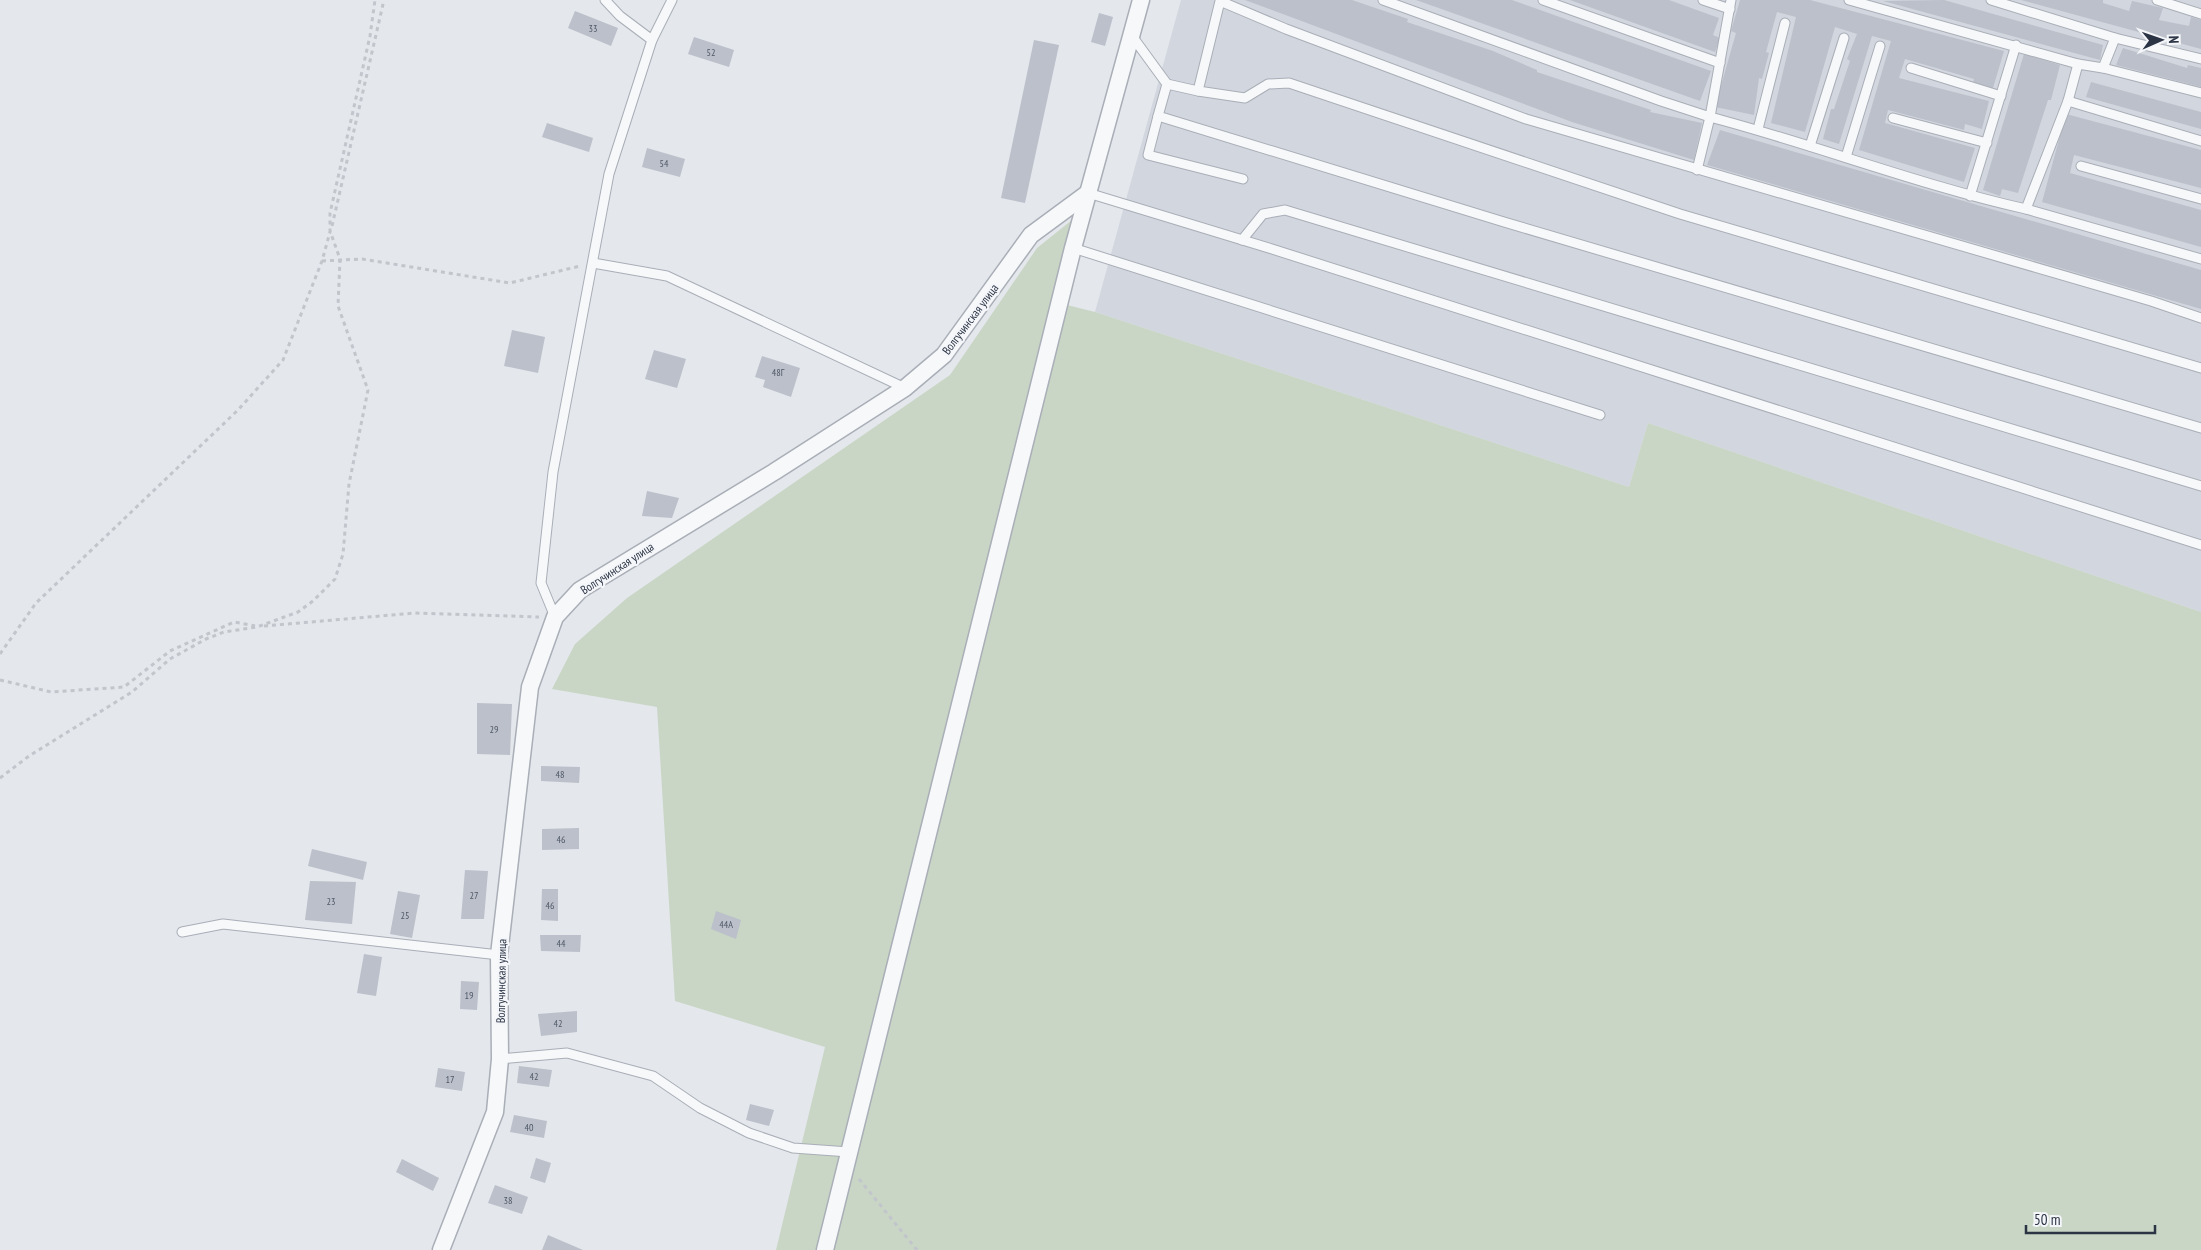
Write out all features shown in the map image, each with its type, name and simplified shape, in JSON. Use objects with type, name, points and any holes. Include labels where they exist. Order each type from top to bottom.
[{"type":"street","points":[[825,1250],[1073,248],[1141,0]]},
{"type":"street","name":"Волгучинская улица","points":[[441,1250],[495,1112],[500,1059],[498,955],[530,687],[555,617],[580,590],[774,472],[905,388],[944,355],[1031,235],[1088,193]]},
{"type":"lane","points":[[606,0],[620,16],[652,40]]},
{"type":"lane","points":[[555,617],[541,583],[553,472],[610,174],[652,40],[672,0]]},
{"type":"lane","points":[[1383,0],[1710,117],[1758,129],[1970,196],[2026,208],[2201,259]]},
{"type":"lane","points":[[1542,0],[1720,64]]},
{"type":"lane","points":[[1697,170],[1710,117],[1730,5],[1703,0]]},
{"type":"lane","points":[[1849,0],[2016,45],[2078,64],[2103,68],[2201,93]]},
{"type":"lane","points":[[1991,0],[2115,38],[2201,59]]},
{"type":"lane","points":[[2157,0],[2201,14]]},
{"type":"lane","points":[[1198,90],[1220,1],[1286,29],[1526,119],[2201,318]]},
{"type":"lane","points":[[1758,129],[1785,22]]},
{"type":"lane","points":[[1132,36],[1167,84],[1245,98],[1268,84],[1289,83],[1680,214],[2201,368]]},
{"type":"lane","points":[[1810,146],[1844,38]]},
{"type":"lane","points":[[2103,68],[2115,38]]},
{"type":"lane","points":[[1970,196],[2016,45]]},
{"type":"lane","points":[[1846,157],[1880,46]]},
{"type":"lane","points":[[2026,208],[2068,101],[2078,64]]},
{"type":"lane","points":[[1910,68],[2001,96]]},
{"type":"lane","points":[[1167,84],[1148,155],[1243,179]]},
{"type":"lane","points":[[2068,101],[2201,141]]},
{"type":"lane","points":[[1158,116],[1513,225],[2201,428]]},
{"type":"lane","points":[[1893,118],[1987,142]]},
{"type":"lane","points":[[2081,166],[2201,199]]},
{"type":"lane","points":[[1088,193],[1242,240],[2201,545]]},
{"type":"lane","points":[[1242,240],[1263,214],[1285,210],[2201,486]]},
{"type":"lane","points":[[1073,248],[1600,415]]},
{"type":"lane","points":[[593,262],[667,276],[905,388]]},
{"type":"lane","points":[[182,932],[223,924],[498,955]]},
{"type":"lane","points":[[500,1059],[567,1053],[653,1076],[700,1108],[749,1133],[793,1148],[848,1158]]},
{"type":"path","points":[[0,680],[52,692],[124,687],[170,651],[234,622],[257,627],[298,612],[313,601],[334,579],[344,554],[348,484],[368,390],[338,306],[340,259],[330,231],[330,213],[370,36],[375,0]]},
{"type":"path","points":[[0,654],[36,603],[238,410],[283,360],[322,261],[384,0]]},
{"type":"path","points":[[322,261],[362,259],[510,283],[593,262]]},
{"type":"path","points":[[0,778],[29,756],[132,692],[170,660],[206,638],[224,632],[257,627],[416,613],[555,617]]},
{"type":"path","points":[[848,1158],[917,1250]]},
{"type":"shaded area","points":[[1181,0],[2201,0],[2201,612],[1648,423],[1629,487],[1095,312]]},
{"type":"green space","points":[[1072,220],[1051,301],[1095,312],[1629,487],[1648,423],[2201,612],[2201,1250],[776,1250],[825,1047],[675,1001],[657,707],[552,689],[575,644],[627,598],[950,375],[1037,248]]},
{"type":"building","points":[[1245,0],[1352,0],[1408,19],[1407,22],[1493,51],[1537,70],[1537,72],[1651,110],[1650,112],[1702,123],[1694,160],[1572,122]]},
{"type":"building","points":[[1416,0],[1512,0],[1711,71],[1700,101]]},
{"type":"building","points":[[1570,0],[1669,0],[1719,18],[1713,35],[1720,38],[1715,52]]},
{"type":"building","points":[[1740,0],[1810,0],[2004,51],[1993,88],[1973,83],[1974,79],[1905,59],[1899,78],[1989,101],[1982,129],[1965,124],[1964,130],[1888,110],[1885,123],[1975,148],[1964,182],[1859,150],[1891,41],[1872,36],[1839,144],[1823,139],[1831,109],[1834,109],[1850,61],[1847,59],[1857,34],[1835,27],[1805,132],[1771,123],[1796,17],[1777,12],[1766,52],[1769,53],[1762,79],[1759,78],[1754,115],[1715,107],[1736,33],[1731,31]]},
{"type":"building","points":[[1944,0],[2103,45],[2100,60],[1883,1]]},
{"type":"building","points":[[2021,0],[2103,0],[2103,3],[2129,11],[2132,1],[2163,8],[2159,20],[2189,26],[2191,17],[2201,20],[2201,49]]},
{"type":"building","points":[[575,11],[618,28],[611,46],[568,28]]},
{"type":"building","points":[[1099,13],[1113,17],[1105,46],[1091,42]]},
{"type":"building","points":[[694,37],[734,50],[729,67],[688,54]]},
{"type":"building","points":[[1034,40],[1059,45],[1025,203],[1001,198]]},
{"type":"building","points":[[2123,48],[2187,68],[2188,65],[2201,68],[2201,87],[2116,65]]},
{"type":"building","points":[[2024,54],[2060,65],[2051,100],[2048,100],[2018,193],[2002,189],[2000,196],[1983,190]]},
{"type":"building","points":[[2091,82],[2201,112],[2201,129],[2086,97]]},
{"type":"building","points":[[2066,114],[2201,150],[2201,188],[2074,155],[2070,173],[2201,210],[2201,247],[2042,202]]},
{"type":"building","points":[[547,123],[593,138],[589,152],[542,137]]},
{"type":"building","points":[[1720,130],[2201,270],[2201,309],[1707,165]]},
{"type":"building","points":[[647,148],[685,159],[680,177],[642,167]]},
{"type":"building","points":[[512,330],[545,337],[538,373],[504,366]]},
{"type":"building","points":[[654,350],[686,359],[677,388],[645,379]]},
{"type":"building","points":[[762,356],[800,368],[791,397],[763,387],[765,380],[755,377]]},
{"type":"building","points":[[647,491],[679,498],[672,518],[642,516]]},
{"type":"building","points":[[477,703],[512,704],[510,755],[477,754]]},
{"type":"building","points":[[541,766],[580,767],[579,783],[541,781]]},
{"type":"building","points":[[579,828],[579,849],[542,850],[542,829]]},
{"type":"building","points":[[312,849],[367,862],[363,880],[308,866]]},
{"type":"building","points":[[465,870],[488,871],[484,919],[461,919]]},
{"type":"building","points":[[310,881],[356,882],[352,924],[305,920]]},
{"type":"building","points":[[542,889],[558,889],[558,921],[541,920]]},
{"type":"building","points":[[398,891],[420,895],[412,938],[390,934]]},
{"type":"building","points":[[716,911],[741,920],[736,939],[711,929]]},
{"type":"building","points":[[540,935],[581,935],[580,952],[541,951]]},
{"type":"building","points":[[364,954],[382,957],[376,996],[357,993]]},
{"type":"building","points":[[461,981],[479,982],[477,1010],[460,1009]]},
{"type":"building","points":[[577,1011],[577,1032],[541,1036],[538,1014]]},
{"type":"building","points":[[519,1066],[552,1070],[549,1087],[517,1083]]},
{"type":"building","points":[[438,1068],[465,1072],[462,1091],[435,1087]]},
{"type":"building","points":[[750,1104],[774,1110],[769,1126],[746,1120]]},
{"type":"building","points":[[514,1115],[547,1121],[544,1138],[510,1132]]},
{"type":"building","points":[[536,1158],[551,1163],[545,1183],[530,1178]]},
{"type":"building","points":[[402,1159],[439,1178],[433,1191],[396,1172]]},
{"type":"building","points":[[495,1185],[528,1197],[522,1214],[488,1203]]},
{"type":"building","points":[[548,1235],[583,1250],[542,1250]]}]
